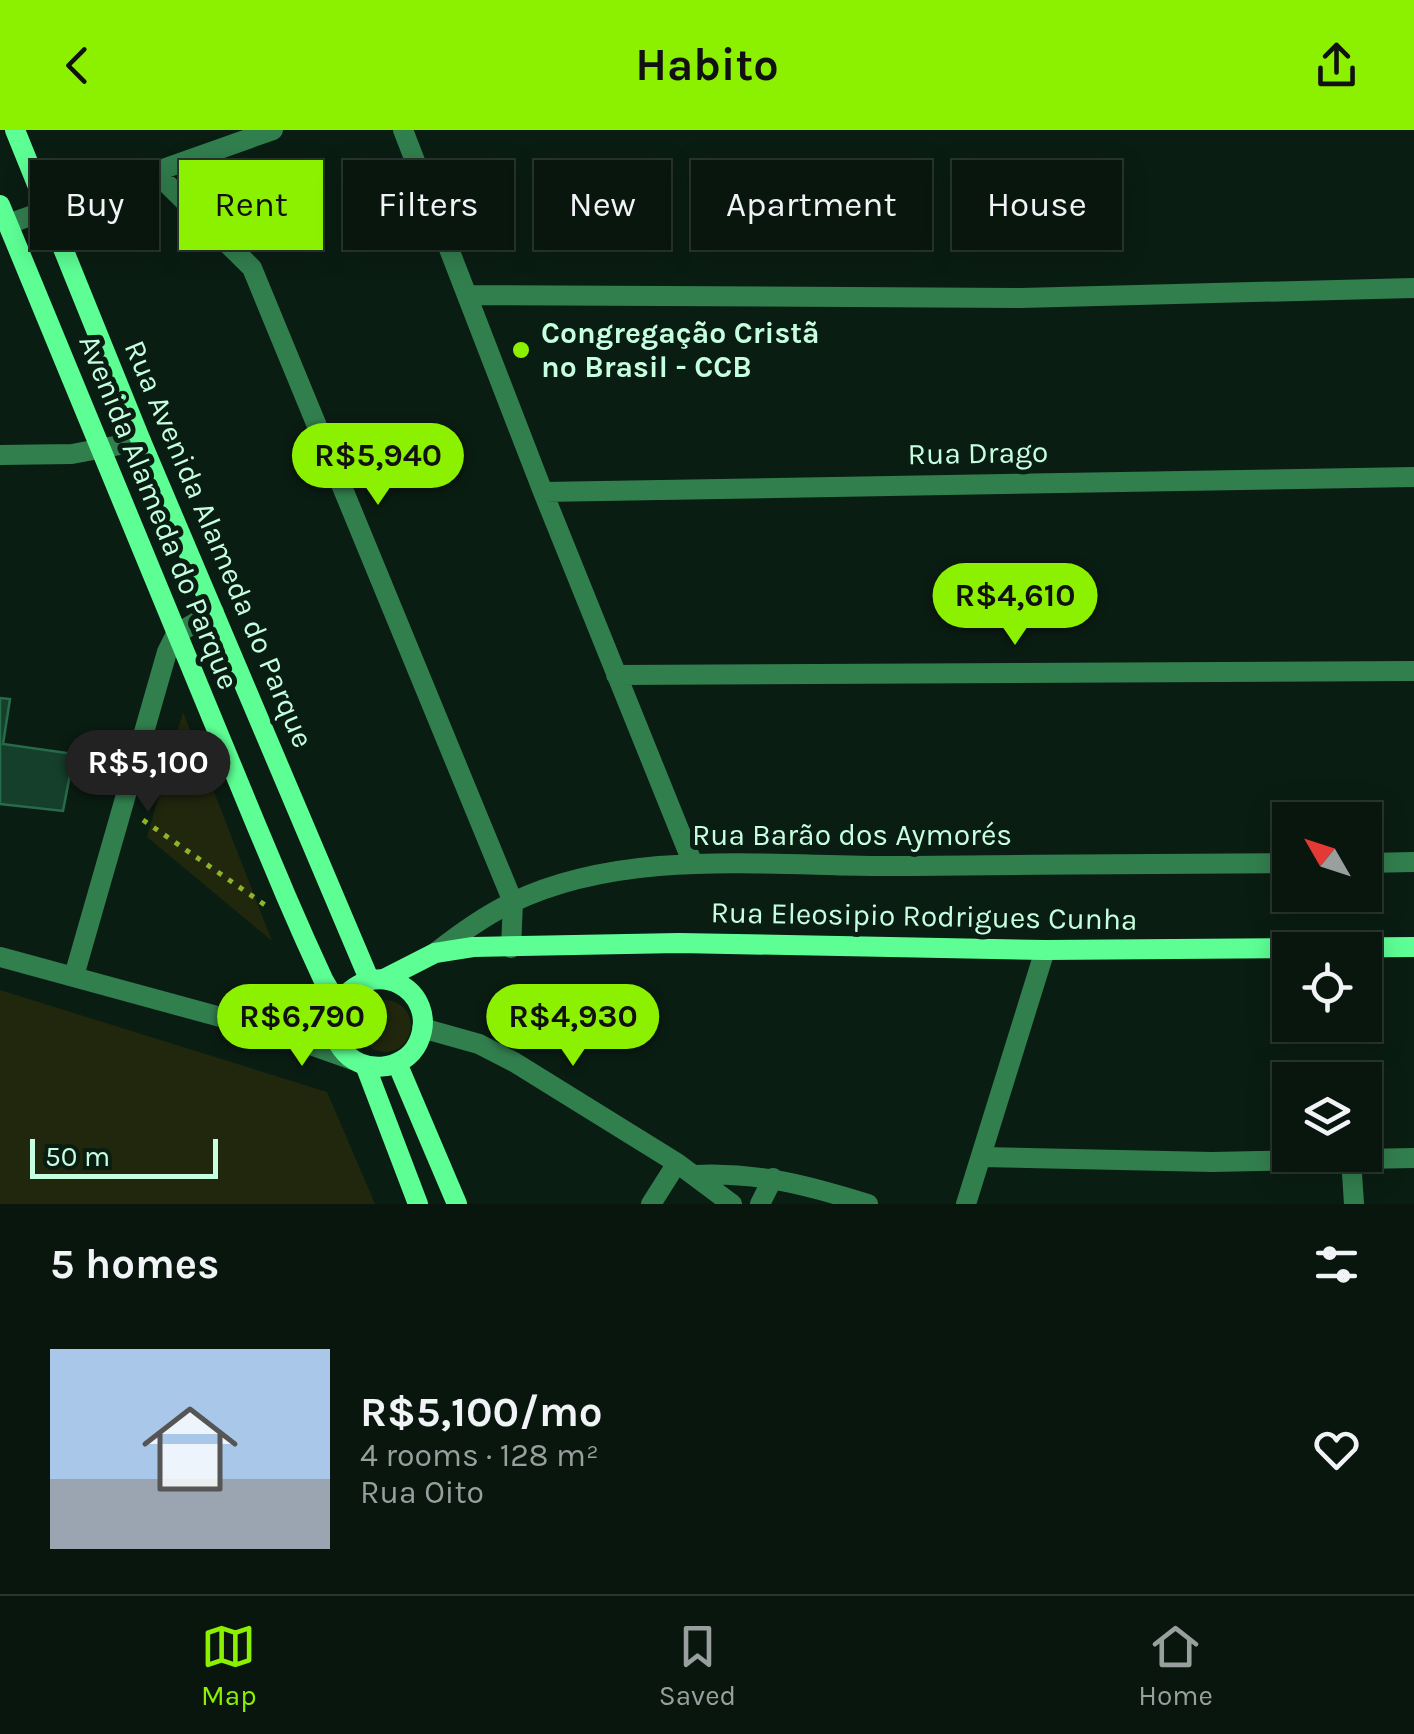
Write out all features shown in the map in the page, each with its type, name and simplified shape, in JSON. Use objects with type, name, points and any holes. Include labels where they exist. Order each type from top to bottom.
[{"type":"street","name":"Rua Avenida Alameda do Parque","points":[[16,130],[30,163]]},
{"type":"street","points":[[159,171],[273,130]]},
{"type":"street","points":[[403,130],[542,492],[693,864]]},
{"type":"street","points":[[159,175],[252,268],[513,902],[511,948]]},
{"type":"street","points":[[4,214],[30,211]]},
{"type":"street","name":"Avenida Alameda do Parque","points":[[4,214],[335,1014],[336,1036],[359,1062],[418,1204]]},
{"type":"street","name":"Rua Avenida Alameda do Parque","points":[[66,250],[214,612],[376,979]]},
{"type":"street","points":[[468,295],[1021,298],[1414,288]]},
{"type":"street","points":[[0,455],[72,454],[141,440]]},
{"type":"street","name":"Rua Drago","points":[[542,492],[1414,477]]},
{"type":"street","points":[[74,976],[162,666],[176,634],[214,612]]},
{"type":"street","points":[[616,675],[1414,670]]},
{"type":"street","points":[[1382,863],[1414,862]]},
{"type":"street","name":"Rua Barão dos Aymorés","points":[[435,953],[513,902],[560,885],[626,870],[693,864],[1272,863]]},
{"type":"street","name":"Rua Eleosipio Rodrigues Cunha","points":[[435,953],[473,947],[679,943],[1045,950],[1414,947]]},
{"type":"street","points":[[966,1204],[1045,950]]},
{"type":"street","points":[[268,1030],[335,1014],[356,984],[435,953]]},
{"type":"street","points":[[0,958],[268,1030],[381,1067],[397,1063],[417,1044],[422,1028],[420,984],[435,953]]},
{"type":"street","points":[[376,979],[398,982],[418,1002]]},
{"type":"street","points":[[422,1028],[480,1044],[514,1062],[686,1169],[732,1204]]},
{"type":"street","points":[[397,1063],[457,1204]]},
{"type":"street","points":[[982,1157],[1272,1160]]},
{"type":"street","points":[[1382,1158],[1414,1158]]},
{"type":"street","points":[[686,1169],[773,1178],[868,1204]]},
{"type":"street","points":[[651,1204],[686,1169]]},
{"type":"street","points":[[1352,1172],[1354,1204]]},
{"type":"street","points":[[760,1204],[773,1178]]},
{"type":"path","points":[[124,807],[300,930]]},
{"type":"green space","points":[[183,712],[272,941],[147,837]]},
{"type":"green space","points":[[0,990],[327,1092],[375,1204],[0,1204]]},
{"type":"green space","points":[[385,1000],[404,1007],[411,1026],[404,1045],[385,1052],[366,1045],[359,1026],[366,1007]]},
{"type":"building","points":[[0,698],[10,699],[3,744],[74,754],[63,811],[0,804]]},
{"type":"place","name":"Congregação Cristã no Brasil - CCB","points":[[521,350]]}]
